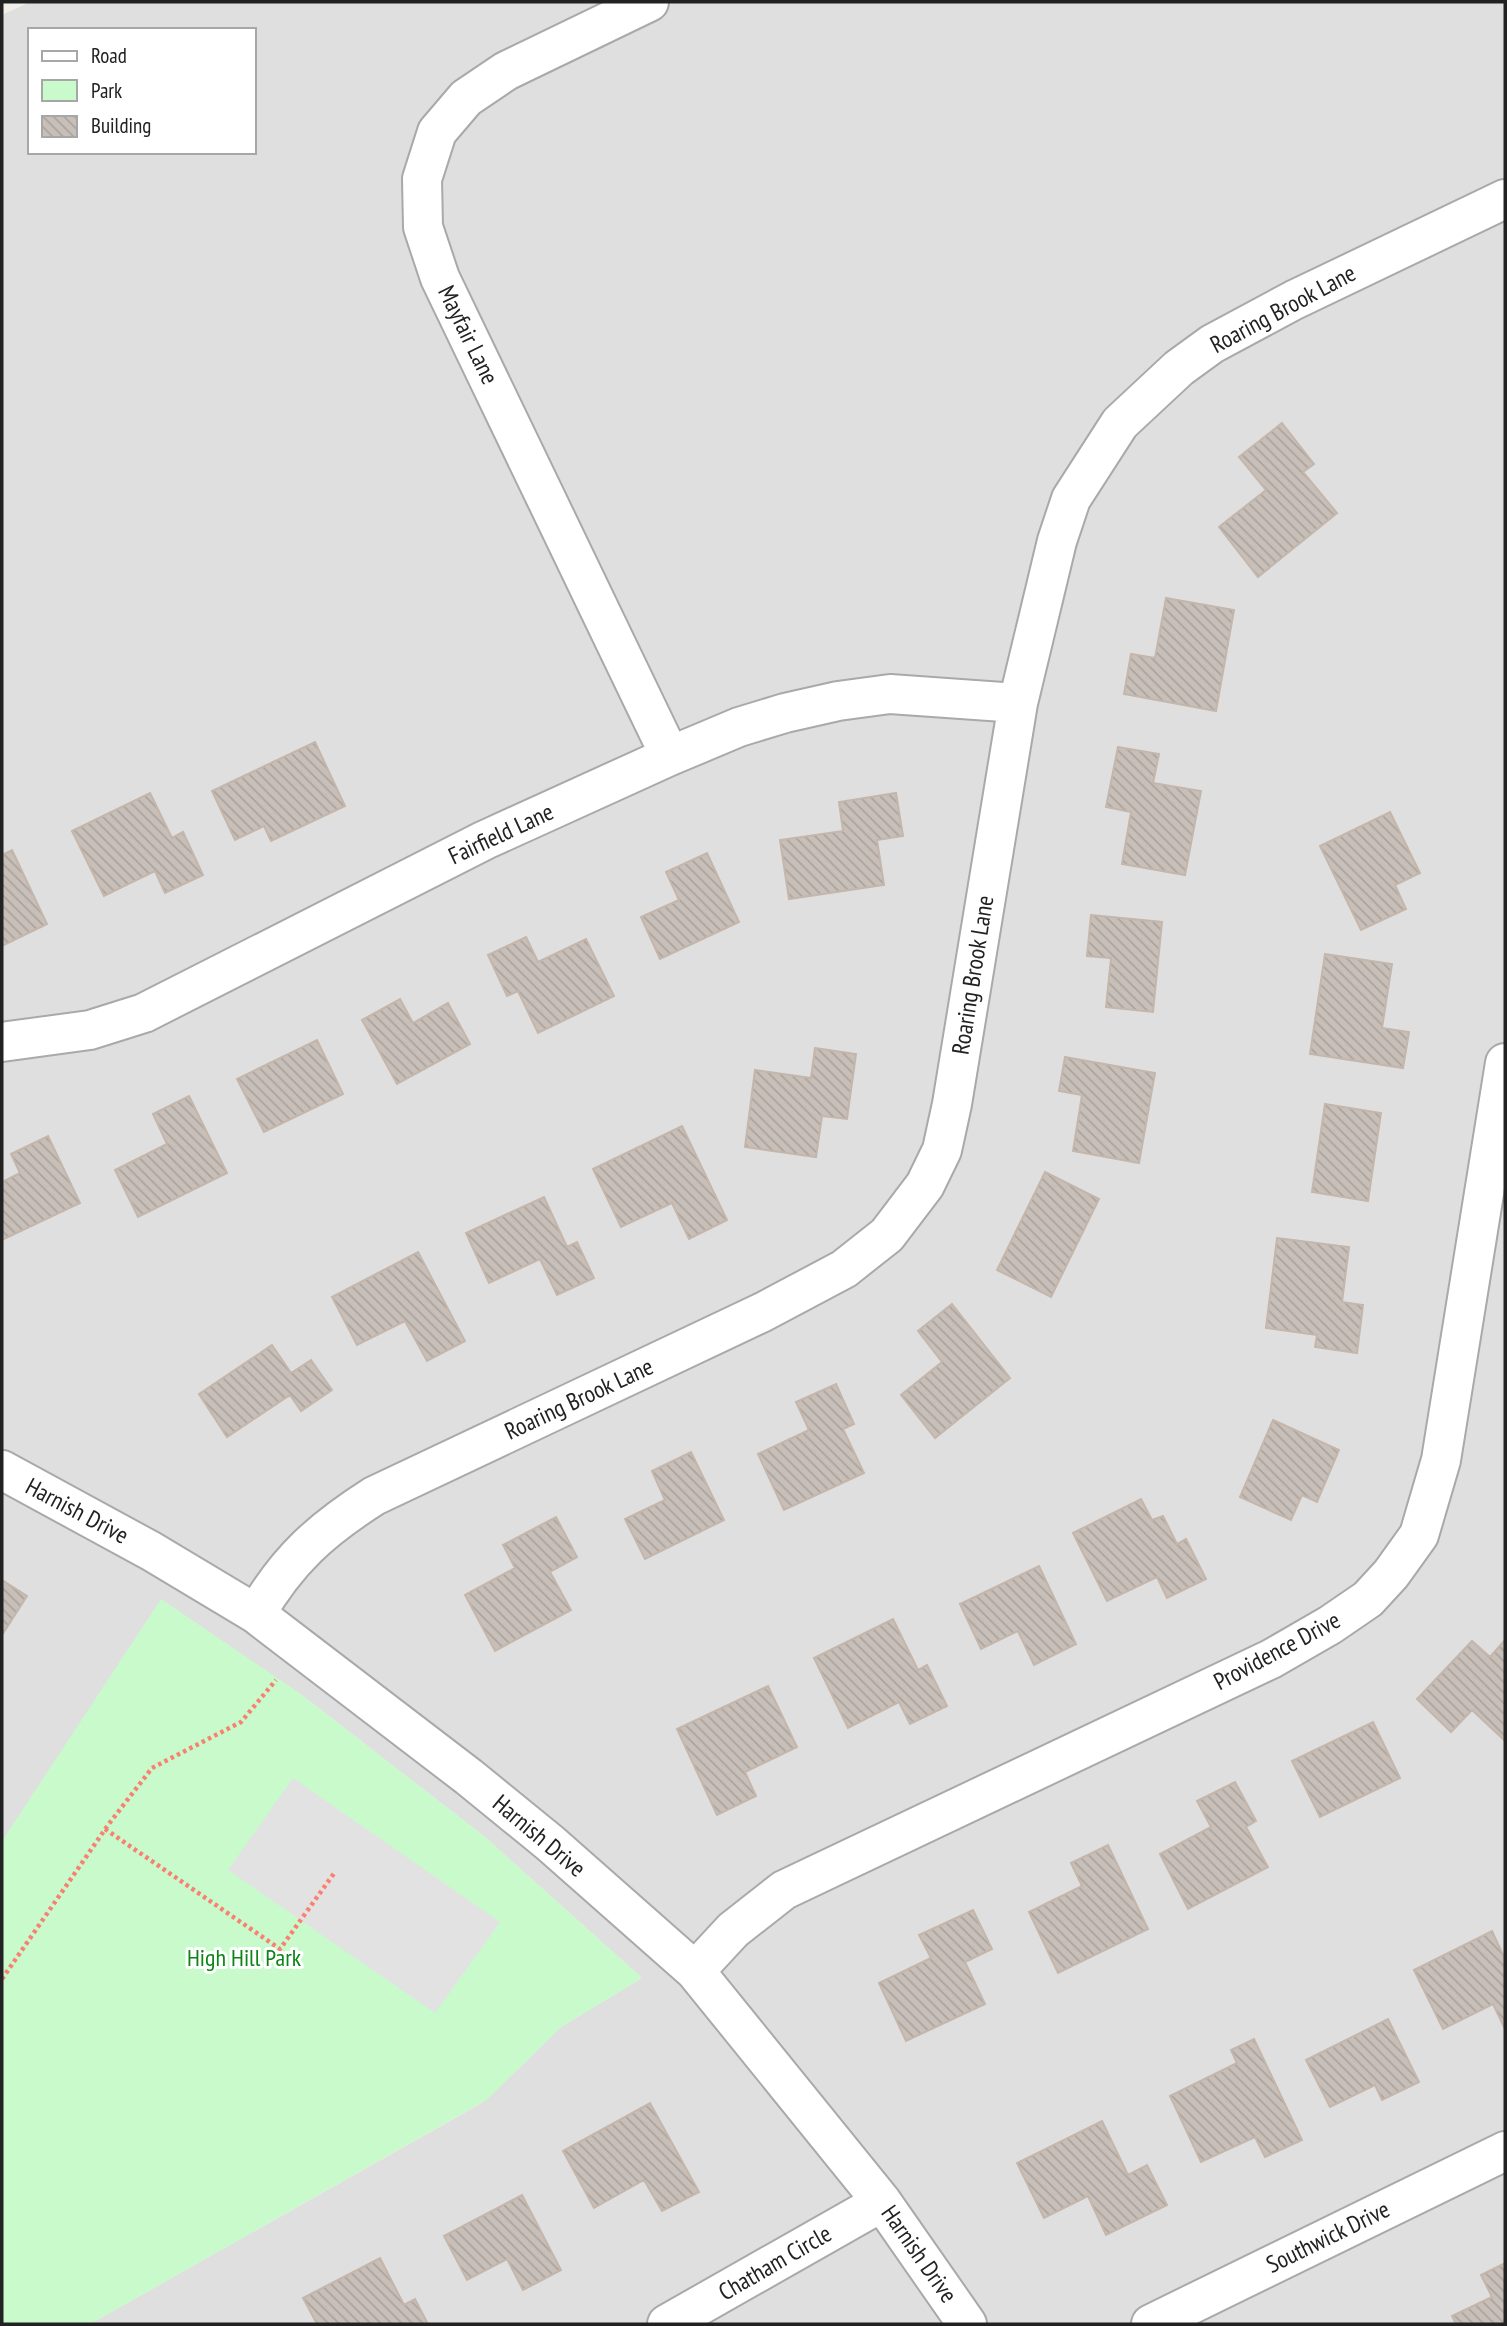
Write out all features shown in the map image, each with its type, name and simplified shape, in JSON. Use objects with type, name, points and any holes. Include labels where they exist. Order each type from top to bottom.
[{"type":"street","name":"Mayfair Lane","points":[[649,2],[506,71],[466,98],[437,132],[422,179],[423,227],[440,278],[670,756]]},
{"type":"street","name":"Roaring Brook Lane","points":[[256,1614],[288,1565],[341,1518],[374,1496],[784,1301],[844,1269],[896,1225],[925,1185],[942,1150],[952,1104],[1018,703],[1057,541],[1071,499],[1119,423],[1179,368],[1212,344],[1294,300],[1505,199]]},
{"type":"street","name":"Fairfield Lane","points":[[2,1042],[90,1030],[144,1013],[485,840],[739,727],[838,701],[890,694],[1018,703]]},
{"type":"street","name":"Providence Drive","points":[[695,1971],[733,1930],[784,1890],[1271,1659],[1368,1600],[1419,1535],[1441,1460],[1505,1063]]},
{"type":"street","name":"Harnish Drive","points":[[2,1470],[151,1551],[256,1614],[469,1777],[550,1843],[695,1971],[882,2202],[968,2324]]},
{"type":"street","name":"Southwick Drive","points":[[1151,2324],[1505,2151]]},
{"type":"street","name":"Chatham Circle","points":[[667,2324],[882,2202]]},
{"type":"path","points":[[2,1979],[105,1829],[152,1768],[241,1722],[302,1650]]},
{"type":"path","points":[[105,1829],[280,1949],[335,1872]]},
{"type":"shaded area","points":[[30,2],[1505,2],[1505,2324],[90,2324],[480,2104],[561,2027],[642,1978],[485,1837],[298,1692],[2,1841],[2,15]]},
{"type":"shaded area","points":[[293,1778],[500,1922],[435,2013],[228,1870]]},
{"type":"green space","name":"High Hill Park","points":[[161,1599],[298,1692],[485,1837],[642,1978],[561,2027],[488,2099],[90,2324],[2,2324],[2,1841]]},
{"type":"building","points":[[1282,423],[1314,464],[1303,472],[1337,513],[1258,577],[1219,527],[1266,490],[1239,457]]},
{"type":"building","points":[[1166,598],[1234,610],[1216,711],[1124,694],[1131,654],[1155,658]]},
{"type":"building","points":[[315,742],[345,806],[271,841],[264,826],[235,840],[212,791]]},
{"type":"building","points":[[1118,747],[1159,754],[1153,783],[1201,791],[1185,875],[1122,864],[1131,812],[1106,807]]},
{"type":"building","points":[[150,793],[172,838],[183,832],[203,875],[165,893],[155,871],[104,896],[72,831]]},
{"type":"building","points":[[896,793],[903,836],[877,840],[884,885],[789,899],[780,840],[843,831],[839,802]]},
{"type":"building","points":[[1390,812],[1420,873],[1395,885],[1406,909],[1361,930],[1320,846]]},
{"type":"building","points":[[12,850],[47,924],[2,946],[2,855]]},
{"type":"building","points":[[707,853],[739,922],[660,959],[641,917],[679,900],[666,872]]},
{"type":"building","points":[[1091,915],[1162,922],[1153,1012],[1106,1007],[1111,958],[1087,956]]},
{"type":"building","points":[[526,937],[538,962],[586,939],[614,996],[538,1033],[518,991],[507,996],[488,955]]},
{"type":"building","points":[[1325,954],[1392,964],[1382,1028],[1409,1032],[1403,1068],[1310,1054]]},
{"type":"building","points":[[400,999],[413,1023],[448,1003],[470,1044],[397,1084],[362,1020]]},
{"type":"building","points":[[317,1040],[343,1094],[264,1132],[237,1079]]},
{"type":"building","points":[[815,1048],[856,1054],[847,1119],[822,1116],[816,1157],[745,1147],[755,1070],[811,1078]]},
{"type":"building","points":[[1065,1057],[1155,1073],[1139,1163],[1073,1151],[1082,1095],[1059,1091]]},
{"type":"building","points":[[189,1096],[227,1173],[138,1217],[115,1170],[167,1144],[153,1114]]},
{"type":"building","points":[[1325,1104],[1381,1113],[1368,1201],[1312,1192]]},
{"type":"building","points":[[682,1126],[727,1220],[689,1239],[672,1203],[621,1227],[593,1169]]},
{"type":"building","points":[[48,1136],[80,1203],[2,1240],[2,1182],[20,1173],[11,1154]]},
{"type":"building","points":[[1045,1172],[1099,1199],[1051,1297],[997,1270]]},
{"type":"building","points":[[544,1197],[567,1247],[577,1242],[594,1278],[557,1295],[540,1259],[489,1283],[466,1233]]},
{"type":"building","points":[[1277,1238],[1349,1247],[1342,1302],[1363,1305],[1357,1353],[1315,1347],[1317,1335],[1266,1328]]},
{"type":"building","points":[[418,1252],[465,1341],[427,1361],[405,1321],[357,1345],[332,1297]]},
{"type":"building","points":[[952,1304],[1010,1378],[935,1438],[901,1395],[942,1362],[918,1331]]},
{"type":"building","points":[[272,1345],[291,1373],[311,1360],[332,1390],[301,1411],[290,1395],[227,1437],[199,1394]]},
{"type":"building","points":[[836,1384],[854,1424],[843,1429],[864,1473],[784,1510],[758,1454],[809,1430],[796,1402]]},
{"type":"building","points":[[1273,1420],[1339,1450],[1317,1502],[1302,1495],[1291,1520],[1240,1497]]},
{"type":"building","points":[[691,1452],[724,1520],[645,1559],[625,1519],[665,1500],[652,1471]]},
{"type":"building","points":[[1141,1499],[1152,1520],[1163,1516],[1177,1544],[1186,1539],[1206,1579],[1167,1598],[1157,1577],[1107,1601],[1073,1533]]},
{"type":"building","points":[[556,1517],[577,1557],[550,1572],[571,1610],[495,1651],[465,1595],[515,1568],[503,1545]]},
{"type":"building","points":[[1039,1566],[1076,1644],[1034,1665],[1018,1631],[981,1649],[960,1604]]},
{"type":"building","points":[[2,1580],[27,1596],[2,1635]]},
{"type":"building","points":[[893,1619],[918,1670],[927,1665],[947,1706],[910,1724],[899,1702],[848,1728],[814,1658]]},
{"type":"building","points":[[1505,1640],[1505,1741],[1472,1710],[1451,1732],[1417,1699],[1472,1641],[1490,1657]]},
{"type":"building","points":[[768,1686],[797,1747],[745,1772],[756,1796],[717,1815],[677,1729]]},
{"type":"building","points":[[1373,1722],[1400,1778],[1320,1817],[1292,1761]]},
{"type":"building","points":[[1235,1782],[1256,1821],[1246,1827],[1268,1867],[1188,1909],[1160,1854],[1211,1827],[1197,1801]]},
{"type":"building","points":[[1108,1845],[1148,1929],[1058,1973],[1029,1912],[1082,1886],[1071,1863]]},
{"type":"building","points":[[973,1910],[992,1949],[965,1962],[985,2004],[906,2041],[879,1983],[931,1958],[919,1935]]},
{"type":"building","points":[[1492,1931],[1505,1959],[1505,2029],[1493,2004],[1443,2029],[1414,1970]]},
{"type":"building","points":[[1388,2019],[1419,2082],[1382,2100],[1375,2085],[1330,2107],[1306,2060]]},
{"type":"building","points":[[1254,2039],[1302,2140],[1265,2157],[1255,2137],[1201,2162],[1170,2096],[1237,2063],[1231,2050]]},
{"type":"building","points":[[650,2103],[699,2192],[662,2211],[644,2180],[594,2208],[563,2151]]},
{"type":"building","points":[[1102,2121],[1128,2175],[1147,2165],[1167,2205],[1106,2235],[1088,2196],[1044,2218],[1017,2163]]},
{"type":"building","points":[[522,2195],[561,2270],[523,2290],[507,2259],[467,2280],[444,2236]]},
{"type":"building","points":[[380,2258],[404,2305],[415,2299],[428,2324],[317,2324],[303,2298]]},
{"type":"building","points":[[1505,2263],[1505,2324],[1456,2324],[1452,2316],[1492,2297],[1481,2275]]}]
